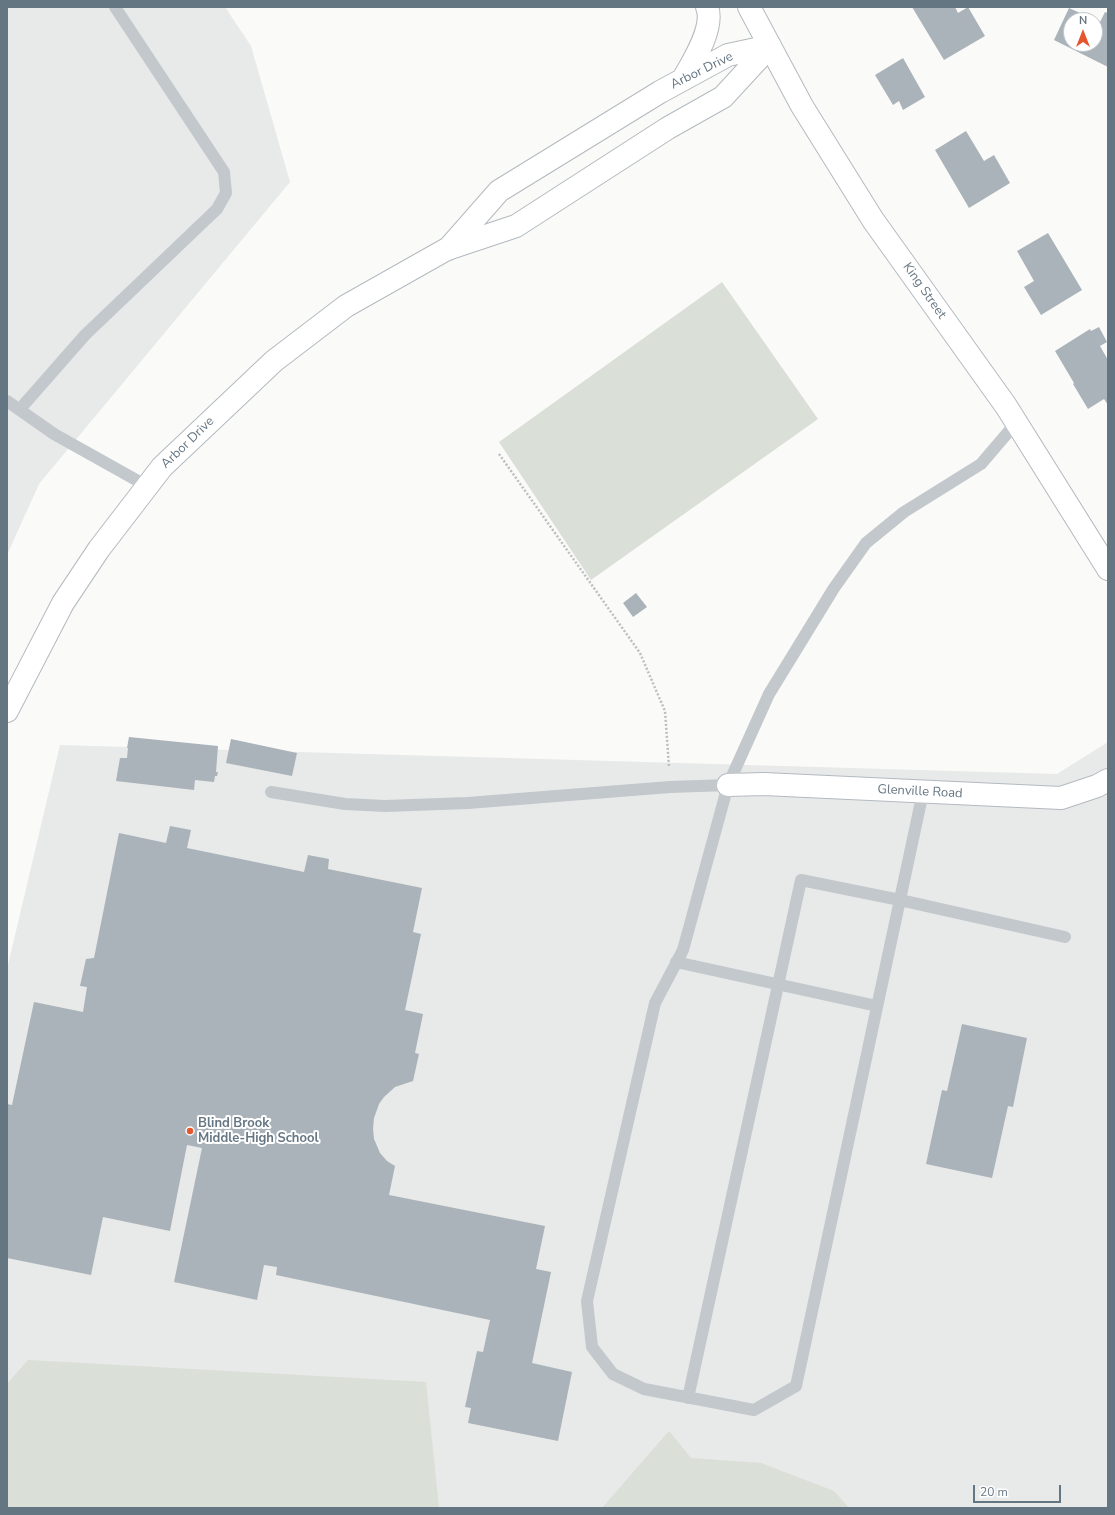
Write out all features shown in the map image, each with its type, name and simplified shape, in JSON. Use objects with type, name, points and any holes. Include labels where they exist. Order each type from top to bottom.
[{"type":"street","points":[[684,79],[703,42],[709,12],[707,7]]},
{"type":"street","name":"King Street","points":[[749,7],[802,106],[873,220],[1006,406],[1108,569]]},
{"type":"street","name":"Arbor Drive","points":[[447,250],[499,191],[660,92],[728,55],[770,46]]},
{"type":"street","name":"Arbor Drive","points":[[7,711],[63,603],[99,549],[147,486],[162,467],[280,357],[346,306],[447,250],[516,226],[668,128],[723,97],[770,46]]},
{"type":"street","name":"Glenville Road","points":[[728,785],[764,784],[1061,798],[1097,786],[1108,780]]},
{"type":"lane","points":[[20,410],[85,335],[217,209],[226,193],[224,172],[114,7]]},
{"type":"lane","points":[[7,401],[54,434],[147,486]]},
{"type":"lane","points":[[923,792],[796,1386],[754,1410],[644,1389],[613,1374],[592,1347],[587,1301],[654,1003],[683,950],[728,785],[769,694],[834,588],[866,543],[904,512],[981,464],[1016,423]]},
{"type":"lane","points":[[271,792],[345,804],[385,806],[468,804],[670,787],[728,785]]},
{"type":"lane","points":[[688,1398],[800,880],[900,900],[1065,937]]},
{"type":"lane","points":[[676,962],[877,1006]]},
{"type":"path","points":[[499,454],[640,653],[664,711],[670,787]]},
{"type":"shaded area","points":[[7,7],[225,7],[251,46],[290,182],[39,484],[7,555]]},
{"type":"shaded area","points":[[722,282],[818,419],[591,580],[499,442]]},
{"type":"shaded area","points":[[1108,742],[1108,1508],[7,1508],[7,969],[60,745],[1057,774]]},
{"type":"shaded area","points":[[28,1360],[426,1382],[439,1508],[7,1508],[7,1384]]},
{"type":"shaded area","points":[[669,1431],[691,1458],[761,1463],[834,1491],[849,1508],[602,1508]]},
{"type":"building","points":[[912,7],[955,7],[958,13],[968,7],[985,36],[944,60]]},
{"type":"building","points":[[1069,8],[1078,12],[1067,12]]},
{"type":"building","points":[[1105,12],[1108,13],[1108,67],[1078,52],[1103,52],[1103,16]]},
{"type":"building","points":[[1063,21],[1063,44],[1054,40]]},
{"type":"building","points":[[903,58],[925,97],[903,110],[899,101],[893,105],[875,75]]},
{"type":"building","points":[[966,131],[984,161],[994,155],[1010,183],[969,208],[935,150]]},
{"type":"building","points":[[1048,233],[1082,290],[1041,315],[1024,287],[1034,281],[1017,251]]},
{"type":"building","points":[[1099,327],[1107,342],[1100,346],[1108,360],[1108,405],[1104,399],[1088,409],[1055,351],[1090,329],[1091,331]]},
{"type":"building","points":[[636,593],[647,607],[633,617],[623,603]]},
{"type":"building","points":[[129,737],[218,746],[217,776],[215,776],[214,782],[195,780],[194,790],[116,781],[120,758],[127,758]]},
{"type":"building","points":[[231,739],[297,753],[292,776],[226,763]]},
{"type":"building","name":"Blind Brook Middle-High School","points":[[170,826],[191,830],[187,848],[304,872],[308,855],[329,859],[328,869],[422,888],[413,932],[421,934],[405,1010],[423,1014],[415,1053],[419,1054],[413,1081],[395,1087],[379,1104],[374,1118],[374,1139],[380,1153],[387,1161],[395,1166],[389,1195],[545,1226],[536,1269],[551,1272],[532,1363],[572,1372],[558,1441],[468,1423],[471,1408],[465,1407],[477,1351],[483,1352],[490,1320],[276,1275],[277,1267],[264,1265],[257,1300],[174,1282],[202,1148],[187,1145],[170,1231],[103,1217],[91,1275],[7,1258],[7,1104],[12,1105],[34,1002],[83,1012],[87,987],[80,986],[86,959],[94,958],[119,833],[166,843]]},
{"type":"building","points":[[962,1024],[1027,1038],[1013,1107],[1008,1106],[992,1178],[926,1164],[942,1090],[947,1091]]},
{"type":"place","name":"Blind Brook Middle-High School","points":[[190,1131]]}]
